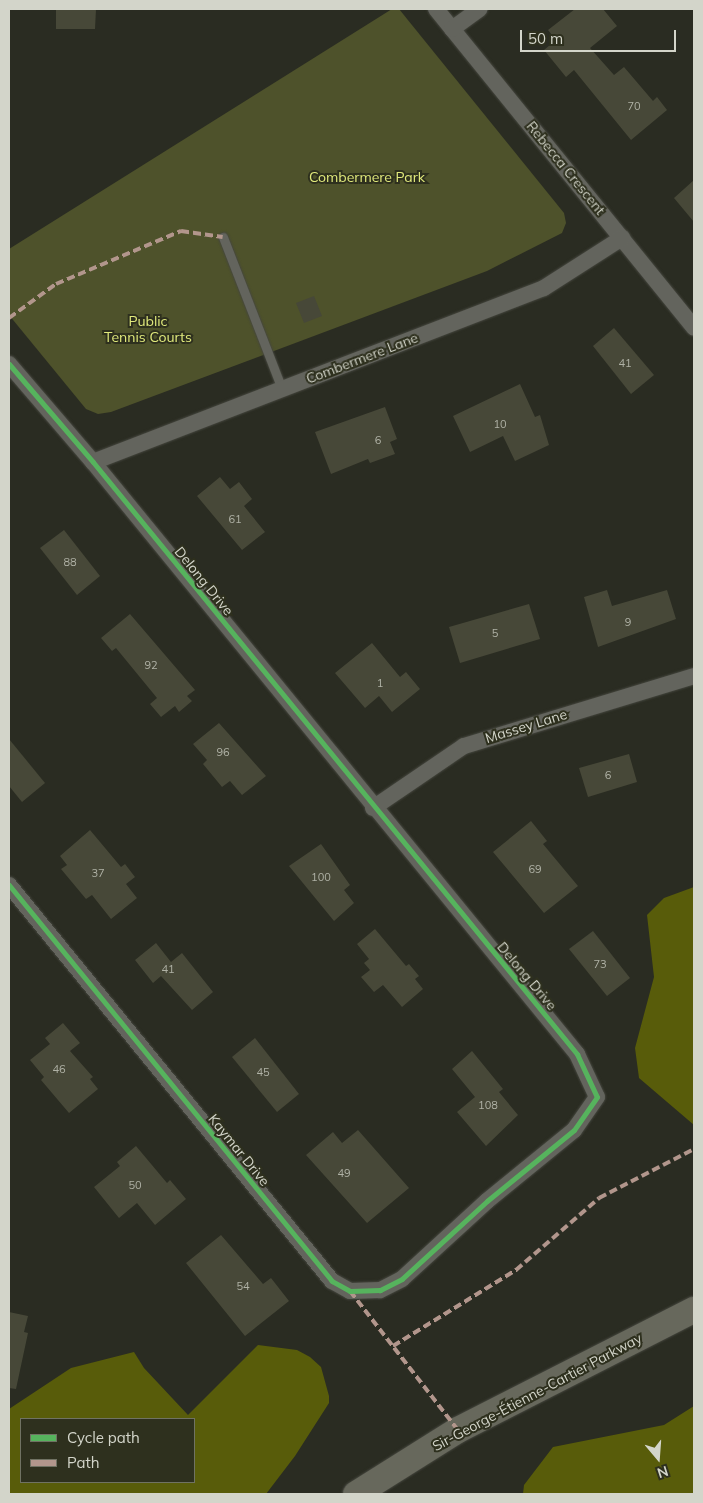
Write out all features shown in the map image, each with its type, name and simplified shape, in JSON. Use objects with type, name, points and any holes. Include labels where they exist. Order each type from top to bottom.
[{"type":"main road","name":"Sir-George-Étienne-Cartier Parkway","points":[[356,1494],[458,1430],[694,1310]]},
{"type":"street","name":"Rebecca Crescent","points":[[436,9],[694,328]]},
{"type":"street","points":[[452,29],[480,9]]},
{"type":"street","name":"Combermere Lane","points":[[94,462],[544,288],[622,238]]},
{"type":"street","name":"Delong Drive","points":[[9,364],[94,462],[373,808],[576,1054],[597,1097],[574,1130],[487,1201]]},
{"type":"street","name":"Massey Lane","points":[[373,808],[464,746],[694,676]]},
{"type":"street","name":"Kaymar Drive","points":[[9,885],[332,1281],[350,1291],[380,1290],[402,1278],[487,1201]]},
{"type":"lane","points":[[224,237],[282,389]]},
{"type":"green space","name":"Combermere Park","points":[[392,9],[399,9],[564,213],[566,223],[562,233],[487,271],[111,412],[98,414],[86,409],[9,315],[9,249]]},
{"type":"shaded area","points":[[694,887],[694,1125],[639,1078],[635,1048],[654,977],[647,915],[664,898]]},
{"type":"shaded area","points":[[258,1345],[297,1350],[310,1357],[321,1367],[329,1396],[329,1403],[295,1456],[266,1494],[9,1494],[9,1409],[71,1368],[134,1352],[144,1368],[188,1415]]},
{"type":"shaded area","points":[[694,1406],[694,1494],[523,1494],[524,1485],[553,1447],[664,1425]]},
{"type":"building","points":[[56,9],[96,9],[95,29],[56,29]]},
{"type":"building","points":[[575,9],[603,9],[617,26],[590,48],[614,75],[624,67],[653,101],[657,97],[667,110],[631,140],[574,70],[566,77],[544,50],[556,40],[548,30]]},
{"type":"building","points":[[694,180],[694,222],[674,198]]},
{"type":"building","points":[[314,296],[322,316],[304,323],[296,303]]},
{"type":"building","points":[[614,328],[654,375],[631,394],[593,346]]},
{"type":"building","points":[[520,384],[535,417],[540,415],[549,445],[515,461],[503,436],[470,452],[453,416]]},
{"type":"building","points":[[385,407],[397,439],[390,442],[395,454],[370,463],[368,459],[331,474],[315,432]]},
{"type":"building","points":[[220,477],[230,489],[239,482],[252,499],[244,506],[265,532],[242,550],[197,496]]},
{"type":"building","points":[[64,530],[100,576],[77,595],[40,548]]},
{"type":"building","points":[[607,590],[612,606],[667,590],[676,619],[598,647],[584,597]]},
{"type":"building","points":[[529,604],[540,639],[460,663],[449,627]]},
{"type":"building","points":[[130,614],[195,690],[187,696],[192,701],[179,712],[175,706],[161,717],[150,704],[157,698],[116,648],[112,651],[101,638]]},
{"type":"building","points":[[372,643],[400,677],[406,672],[420,689],[392,712],[379,696],[365,708],[335,673]]},
{"type":"building","points":[[219,723],[266,776],[242,795],[230,781],[222,787],[203,764],[207,760],[193,744]]},
{"type":"building","points":[[9,739],[45,783],[22,802],[9,786]]},
{"type":"building","points":[[629,754],[637,782],[588,797],[579,768]]},
{"type":"building","points":[[531,821],[547,841],[543,844],[578,886],[544,913],[493,852]]},
{"type":"building","points":[[90,830],[121,867],[125,864],[135,877],[126,884],[137,898],[111,919],[92,895],[86,899],[61,869],[67,865],[60,856]]},
{"type":"building","points":[[321,844],[350,885],[344,890],[354,903],[334,921],[289,866]]},
{"type":"building","points":[[375,929],[406,966],[409,964],[419,976],[415,979],[423,989],[402,1007],[383,985],[374,992],[361,977],[370,970],[364,963],[369,959],[357,944]]},
{"type":"building","points":[[593,931],[630,978],[607,996],[569,949]]},
{"type":"building","points":[[156,943],[171,962],[182,953],[213,992],[192,1010],[161,976],[153,983],[135,960]]},
{"type":"building","points":[[63,1023],[80,1043],[70,1051],[93,1077],[90,1079],[98,1089],[69,1113],[41,1080],[44,1077],[30,1060],[50,1044],[45,1038]]},
{"type":"building","points":[[255,1038],[299,1094],[277,1112],[232,1057]]},
{"type":"building","points":[[472,1051],[503,1089],[499,1092],[518,1115],[486,1146],[457,1112],[475,1097],[452,1069]]},
{"type":"building","points":[[358,1130],[409,1188],[367,1223],[306,1155],[333,1132],[342,1143]]},
{"type":"building","points":[[136,1146],[167,1183],[170,1180],[186,1199],[155,1225],[137,1203],[119,1218],[94,1187],[120,1166],[117,1162]]},
{"type":"building","points":[[221,1235],[263,1284],[271,1278],[289,1301],[245,1336],[186,1263]]},
{"type":"building","points":[[9,1312],[28,1316],[24,1332],[28,1333],[16,1389],[9,1388]]},
{"type":"marked path","points":[[9,318],[56,284],[181,231],[223,237]]},
{"type":"marked path","points":[[393,1346],[516,1270],[599,1198],[694,1149]]},
{"type":"marked path","points":[[350,1291],[458,1430]]},
{"type":"cycle path","points":[[9,364],[93,462],[577,1054],[597,1097],[574,1130],[487,1201],[402,1279],[380,1290],[350,1291],[332,1281],[9,885]]},
{"type":"park label","name":"Public Tennis Courts","points":[[148,330]]}]
